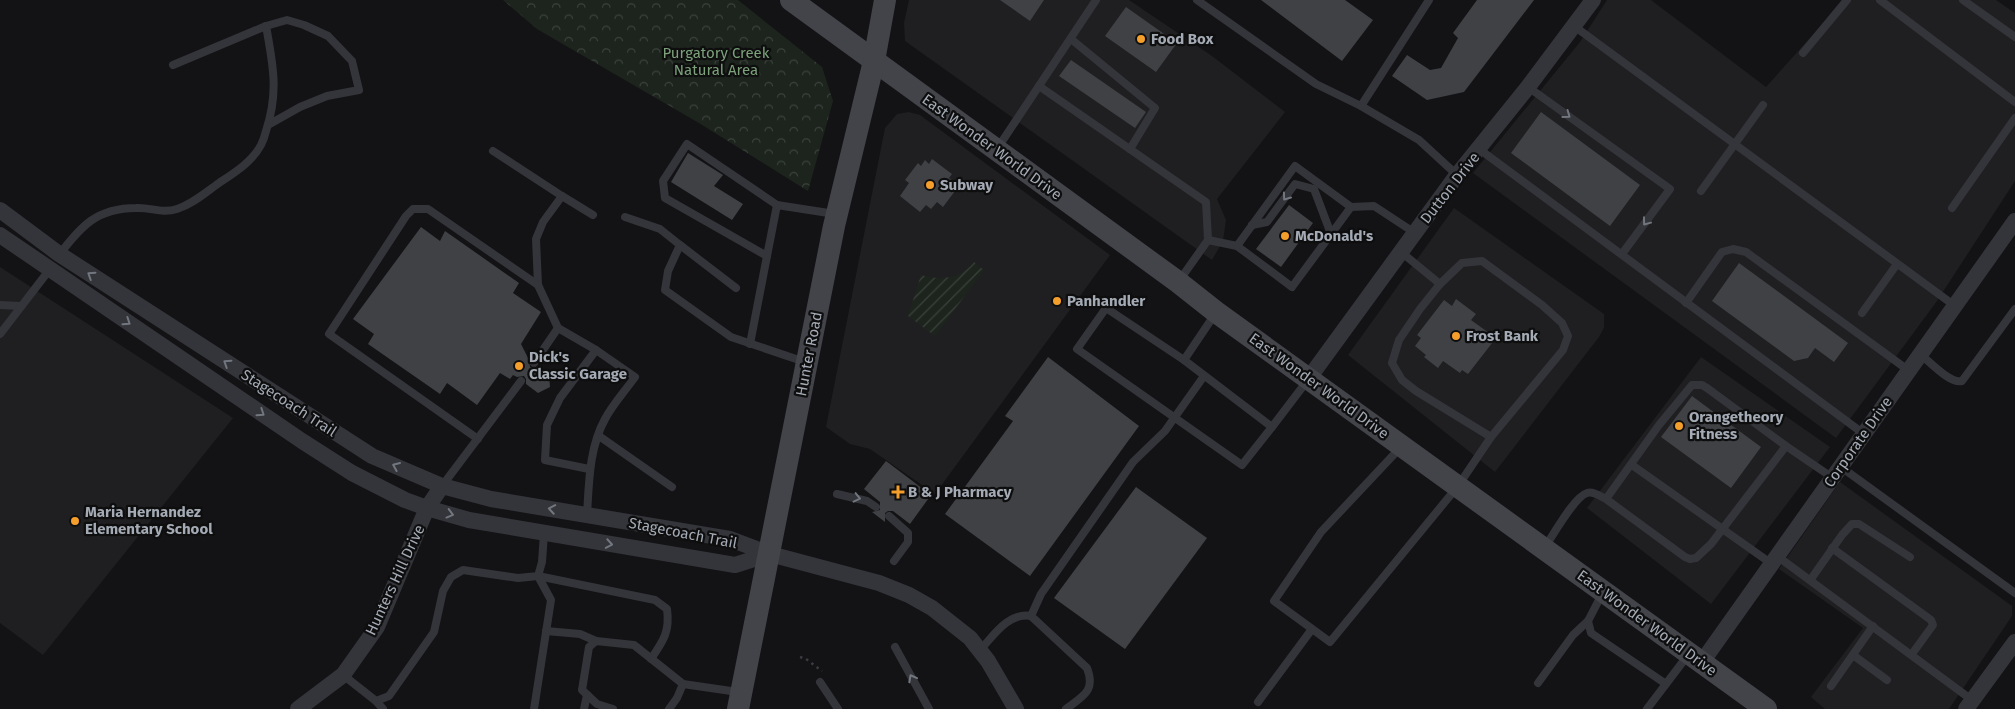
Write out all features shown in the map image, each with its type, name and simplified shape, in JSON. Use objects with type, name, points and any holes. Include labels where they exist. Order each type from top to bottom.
[{"type":"main road","name":"East Wonder World Drive","points":[[791,0],[1178,282],[1216,312],[1766,709]]},
{"type":"main road","name":"Hunter Road","points":[[740,701],[837,214],[874,61],[885,0]]},
{"type":"street","name":"Dutton Drive","points":[[1309,378],[1458,175],[1528,87],[1593,0]]},
{"type":"street","name":"Stagecoach Trail","points":[[0,210],[59,254],[372,456],[442,486],[491,498],[730,539],[770,554]]},
{"type":"street","name":"Corporate Drive","points":[[1695,658],[1775,560],[2015,221]]},
{"type":"street","name":"Stagecoach Trail","points":[[0,236],[352,473],[405,500],[469,520],[735,565],[770,554]]},
{"type":"street","name":"Hunters Hill Drive","points":[[298,709],[343,675],[377,627],[427,508],[442,486]]},
{"type":"street","points":[[770,554],[879,583],[909,595],[952,622],[981,650],[1016,709]]},
{"type":"street","points":[[1969,704],[2015,642]]},
{"type":"lane","points":[[996,150],[1096,0]]},
{"type":"lane","points":[[1197,0],[1316,84],[1361,106],[1420,140],[1458,175]]},
{"type":"lane","points":[[1361,106],[1429,0]]},
{"type":"lane","points":[[1803,53],[1847,0]]},
{"type":"lane","points":[[1880,0],[2015,102]]},
{"type":"lane","points":[[1963,0],[2015,37]]},
{"type":"lane","points":[[173,65],[266,26],[287,20],[304,25],[328,36],[352,61],[359,90],[327,96],[300,107],[268,125]]},
{"type":"lane","points":[[0,334],[74,235],[92,219],[114,210],[138,207],[158,212],[178,209],[199,198],[237,172],[261,146],[268,125],[276,88],[266,26]]},
{"type":"lane","points":[[1574,26],[1955,306]]},
{"type":"lane","points":[[1070,39],[1155,108],[1130,149]]},
{"type":"lane","points":[[1038,86],[1206,202],[1208,240],[1178,282]]},
{"type":"lane","points":[[1528,87],[1670,189],[1622,254]]},
{"type":"lane","points":[[1701,191],[1763,105]]},
{"type":"lane","points":[[1952,208],[2015,118]]},
{"type":"lane","points":[[767,256],[665,198],[663,180],[687,144],[777,205],[837,214]]},
{"type":"lane","points":[[1479,149],[1864,434]]},
{"type":"lane","points":[[492,151],[593,216]]},
{"type":"lane","points":[[1237,246],[1295,166],[1351,207],[1374,206],[1415,233]]},
{"type":"lane","points":[[1252,225],[1268,222],[1295,184],[1314,189],[1331,234]]},
{"type":"lane","points":[[562,196],[543,222],[536,239],[538,285],[558,328],[596,350],[635,377],[605,419],[599,436],[589,469],[587,515]]},
{"type":"lane","points":[[750,344],[777,205]]},
{"type":"lane","points":[[1208,240],[1237,246],[1292,287],[1351,207]]},
{"type":"lane","points":[[478,439],[329,334],[406,216],[414,209],[428,209],[538,285]]},
{"type":"lane","points":[[625,217],[660,228],[736,288]]},
{"type":"lane","points":[[680,245],[668,271],[665,290],[731,337],[807,363]]},
{"type":"lane","points":[[1686,303],[1722,252],[1733,249],[1746,252],[1908,370]]},
{"type":"lane","points":[[1401,252],[1440,284]]},
{"type":"lane","points":[[1402,445],[1321,532],[1274,601],[1330,642],[1458,486],[1491,437],[1563,350],[1568,336],[1562,323],[1542,305],[1482,262],[1462,263],[1440,284],[1420,309],[1399,340],[1392,362],[1402,380],[1416,391],[1491,437]]},
{"type":"lane","points":[[1862,313],[1897,264]]},
{"type":"lane","points":[[0,305],[21,306]]},
{"type":"lane","points":[[1272,427],[1184,360],[1106,308],[1077,349],[1242,465],[1272,427],[1309,378]]},
{"type":"lane","points":[[1920,354],[1950,379],[1957,382],[1962,380],[2015,309]]},
{"type":"lane","points":[[1184,360],[1216,312]]},
{"type":"lane","points":[[534,363],[558,328]]},
{"type":"lane","points":[[589,469],[545,460],[547,425],[560,398],[596,350]]},
{"type":"lane","points":[[1031,616],[1041,594],[1133,462],[1165,431],[1204,376]]},
{"type":"lane","points":[[442,486],[521,381]]},
{"type":"lane","points":[[1606,499],[1659,425],[1692,385],[1702,385],[1786,446],[1837,472],[2015,593]]},
{"type":"lane","points":[[599,436],[672,487]]},
{"type":"lane","points":[[1544,548],[1576,502],[1586,493],[1593,493],[1606,499],[1690,559],[1696,558],[1723,529],[1786,446]]},
{"type":"lane","points":[[1632,465],[1723,529],[1811,579],[1912,654],[1969,704]]},
{"type":"lane","points":[[837,494],[867,500],[876,507]]},
{"type":"lane","points":[[889,516],[908,532],[908,542],[894,561]]},
{"type":"lane","points":[[1811,579],[1832,548],[1852,524],[1859,524],[1910,557]]},
{"type":"lane","points":[[534,709],[551,600],[538,576],[542,562],[544,533]]},
{"type":"lane","points":[[1832,548],[1931,620],[1933,625],[1931,630],[1912,654]]},
{"type":"lane","points":[[376,701],[389,696],[434,632],[443,591],[451,577],[463,570],[518,578],[538,576],[656,600],[667,609],[669,624],[662,644],[651,659]]},
{"type":"lane","points":[[1538,683],[1573,634],[1588,621],[1604,591]]},
{"type":"lane","points":[[981,650],[1006,623],[1023,614],[1031,616],[1087,668],[1091,679],[1088,693],[1066,709]]},
{"type":"lane","points":[[1588,621],[1592,633],[1666,684]]},
{"type":"lane","points":[[1831,686],[1873,626]]},
{"type":"lane","points":[[1258,702],[1312,629]]},
{"type":"lane","points":[[546,631],[580,634],[596,640],[634,645],[683,684],[740,701]]},
{"type":"lane","points":[[596,640],[589,647],[582,690],[597,704],[613,709]]},
{"type":"lane","points":[[896,647],[929,709]]},
{"type":"lane","points":[[1853,655],[1887,680]]},
{"type":"lane","points":[[1647,709],[1666,684],[1695,658]]},
{"type":"lane","points":[[343,675],[376,701],[383,709]]},
{"type":"lane","points":[[820,682],[838,709]]},
{"type":"lane","points":[[669,709],[677,698],[683,684]]},
{"type":"lane","points":[[584,709],[587,695]]},
{"type":"path","points":[[800,657],[824,672]]},
{"type":"shaded area","points":[[909,0],[1129,0],[1212,56],[1285,112],[1217,199],[1226,220],[1223,241],[1212,260],[905,41],[904,23]]},
{"type":"shaded area","points":[[1607,0],[1651,0],[1766,87],[1844,0],[1996,0],[2015,13],[2015,181],[1937,301],[1836,438],[1473,173],[1580,42]]},
{"type":"shaded area","points":[[909,112],[920,115],[1110,255],[935,494],[870,449],[850,444],[826,427],[885,128],[897,114]]},
{"type":"shaded area","points":[[1454,208],[1604,314],[1604,328],[1599,337],[1495,472],[1348,355]]},
{"type":"shaded area","name":"Maria Hernandez Elementary School","points":[[0,267],[233,418],[43,655],[0,623]]},
{"type":"shaded area","points":[[1701,357],[1830,447],[1711,604],[1587,508]]},
{"type":"shaded area","points":[[1840,482],[2012,606],[2012,616],[1949,709],[1825,709],[1811,697],[1863,628],[1779,569]]},
{"type":"green space","name":"Purgatory Creek Natural Area","points":[[503,0],[738,0],[822,67],[833,101],[808,191],[699,123],[537,29]]},
{"type":"green space","points":[[974,262],[984,270],[935,336],[908,316],[921,275],[935,278],[950,277],[963,272]]},
{"type":"building","points":[[1000,0],[1044,0],[1030,21]]},
{"type":"building","points":[[1261,0],[1345,0],[1373,20],[1342,61]]},
{"type":"building","points":[[1477,0],[1534,0],[1464,92],[1427,100],[1392,76],[1407,55],[1430,70],[1441,68],[1458,38],[1453,33]]},
{"type":"building","name":"Food Box","points":[[1126,7],[1177,43],[1156,72],[1105,36]]},
{"type":"building","points":[[1071,60],[1146,112],[1135,128],[1059,76]]},
{"type":"building","points":[[1541,112],[1640,185],[1610,226],[1511,153]]},
{"type":"building","points":[[688,153],[723,175],[714,186],[743,204],[732,220],[671,182]]},
{"type":"building","name":"Subway","points":[[932,159],[952,174],[949,178],[955,182],[951,187],[955,191],[943,207],[937,202],[931,209],[926,205],[920,212],[900,196],[909,183],[905,180],[918,163],[921,166],[925,160],[929,164]]},
{"type":"building","name":"McDonald's","points":[[1289,205],[1313,223],[1281,267],[1256,249]]},
{"type":"building","points":[[421,227],[440,241],[445,231],[519,283],[513,293],[541,312],[521,344],[529,360],[530,367],[534,369],[538,366],[549,374],[550,387],[538,393],[526,384],[524,376],[517,377],[513,375],[510,379],[500,373],[477,405],[447,383],[440,394],[368,344],[374,334],[353,319]]},
{"type":"building","points":[[1739,263],[1848,343],[1834,362],[1815,348],[1808,358],[1794,361],[1712,301]]},
{"type":"building","name":"Frost Bank","points":[[1456,299],[1476,314],[1471,320],[1496,338],[1468,374],[1462,370],[1460,373],[1443,361],[1438,368],[1424,357],[1426,355],[1415,346],[1421,338],[1417,335],[1444,300],[1452,306]]},
{"type":"building","points":[[1048,357],[1139,426],[1030,576],[945,514],[1013,421],[1005,416]]},
{"type":"building","points":[[1692,396],[1761,447],[1731,488],[1661,437]]},
{"type":"building","name":"B & J Pharmacy","points":[[886,461],[931,495],[910,524],[893,511],[885,513],[885,522],[872,512],[880,510],[880,502],[864,489]]},
{"type":"building","points":[[1136,487],[1207,538],[1125,649],[1054,598]]},
{"type":"place","name":"Food Box","points":[[1141,39]]},
{"type":"place","name":"Subway","points":[[930,185]]},
{"type":"place","name":"McDonald's","points":[[1285,236]]},
{"type":"place","name":"Panhandler","points":[[1057,301]]},
{"type":"place","name":"Frost Bank","points":[[1456,336]]},
{"type":"place","name":"Dick's Classic Garage","points":[[519,366]]},
{"type":"place","name":"Orangetheory Fitness","points":[[1679,426]]},
{"type":"place","name":"B & J Pharmacy","points":[[898,492]]},
{"type":"place","name":"Maria Hernandez Elementary School","points":[[75,521]]}]
